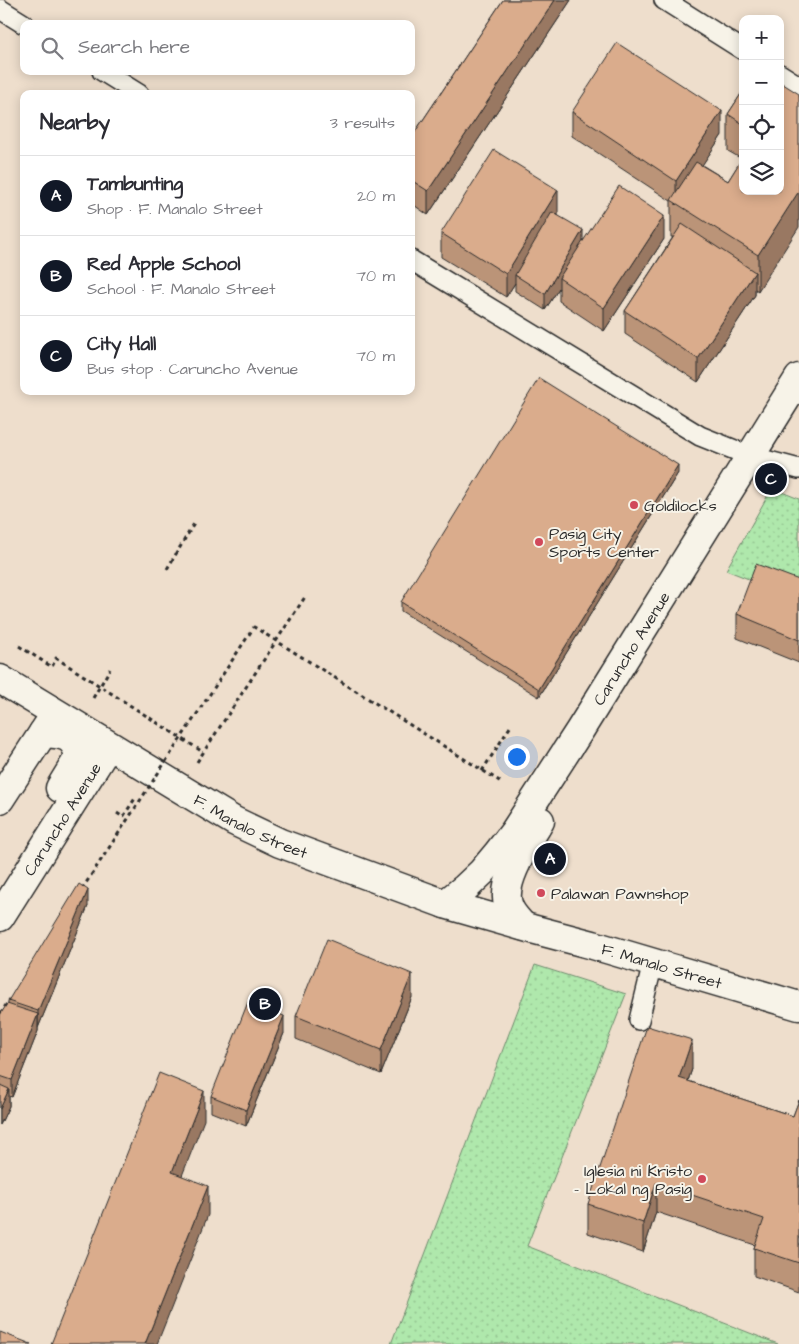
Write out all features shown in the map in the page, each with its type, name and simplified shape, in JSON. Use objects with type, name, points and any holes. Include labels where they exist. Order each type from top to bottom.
[{"type":"main road","name":"Caruncho Avenue","points":[[445,904],[466,888],[498,854],[514,832],[580,730],[799,378]]},
{"type":"main road","name":"F. Manalo Street","points":[[0,679],[49,723],[108,746],[234,821],[272,839],[445,904],[593,944],[799,1006]]},
{"type":"main road","points":[[0,799],[49,723],[58,734],[69,737],[77,747],[79,758],[54,796],[50,838]]},
{"type":"main road","points":[[524,926],[512,914],[508,904],[507,886],[510,874],[573,760],[580,730]]},
{"type":"main road","name":"Caruncho Avenue","points":[[0,917],[108,746]]},
{"type":"lane","points":[[664,0],[739,47]]},
{"type":"lane","points":[[0,9],[20,22]]},
{"type":"lane","points":[[108,75],[133,90]]},
{"type":"lane","points":[[784,77],[799,86]]},
{"type":"lane","points":[[415,262],[700,436],[750,456],[799,469]]},
{"type":"lane","points":[[639,1020],[653,963]]},
{"type":"path","points":[[167,569],[194,522]]},
{"type":"path","points":[[195,765],[305,597]]},
{"type":"path","points":[[80,892],[254,627],[501,782]]},
{"type":"path","points":[[19,646],[52,667],[56,658],[203,752]]},
{"type":"path","points":[[94,695],[110,669]]},
{"type":"path","points":[[482,771],[512,724]]},
{"type":"path","points":[[117,812],[123,817],[139,792]]},
{"type":"path","points":[[0,1014],[11,998]]},
{"type":"green space","points":[[772,488],[799,499],[799,599],[726,570]]},
{"type":"green space","points":[[535,965],[626,994],[527,1246],[778,1344],[391,1344]]},
{"type":"building","points":[[503,0],[555,0],[428,191],[415,183],[415,132]]},
{"type":"building","points":[[617,43],[722,111],[676,181],[572,112]]},
{"type":"building","points":[[784,85],[799,94],[799,191],[758,255],[671,200],[696,162],[728,181],[739,163],[739,195],[784,195]]},
{"type":"building","points":[[739,97],[739,121],[728,114]]},
{"type":"building","points":[[494,150],[558,190],[506,274],[441,233]]},
{"type":"building","points":[[619,186],[664,216],[604,308],[559,278]]},
{"type":"building","points":[[552,212],[583,230],[545,294],[515,275]]},
{"type":"building","points":[[682,224],[755,272],[698,359],[625,311]]},
{"type":"building","name":"Pasig City Sports Center","points":[[539,378],[678,465],[539,689],[401,602]]},
{"type":"building","points":[[756,564],[799,580],[799,640],[737,614]]},
{"type":"building","points":[[79,884],[88,890],[38,1011],[8,1001]]},
{"type":"building","points":[[327,939],[412,974],[381,1050],[296,1016]]},
{"type":"building","points":[[248,1002],[284,1016],[246,1110],[211,1096]]},
{"type":"building","points":[[7,1004],[38,1014],[12,1080],[0,1076],[0,1015]]},
{"type":"building","name":"Iglesia ni Kristo - Lokal ng Pasig","points":[[647,1026],[692,1040],[679,1078],[793,1116],[799,1100],[799,1263],[754,1248],[764,1219],[656,1183],[643,1223],[588,1204]]},
{"type":"building","points":[[159,1073],[204,1091],[172,1172],[208,1186],[145,1344],[51,1344]]},
{"type":"building","points":[[0,1085],[9,1089],[0,1109]]},
{"type":"building","points":[[0,1332],[31,1344],[0,1344]]},
{"type":"place","name":"City Hall","points":[[771,479]]},
{"type":"place","name":"Goldilocks","points":[[634,505]]},
{"type":"place","name":"Pasig City Sports Center","points":[[539,542]]},
{"type":"place","name":"Tambunting","points":[[550,859]]},
{"type":"place","name":"Palawan Pawnshop","points":[[541,893]]},
{"type":"place","name":"Red Apple School","points":[[265,1004]]},
{"type":"place","name":"Iglesia ni Kristo - Lokal ng Pasig","points":[[702,1179]]}]
